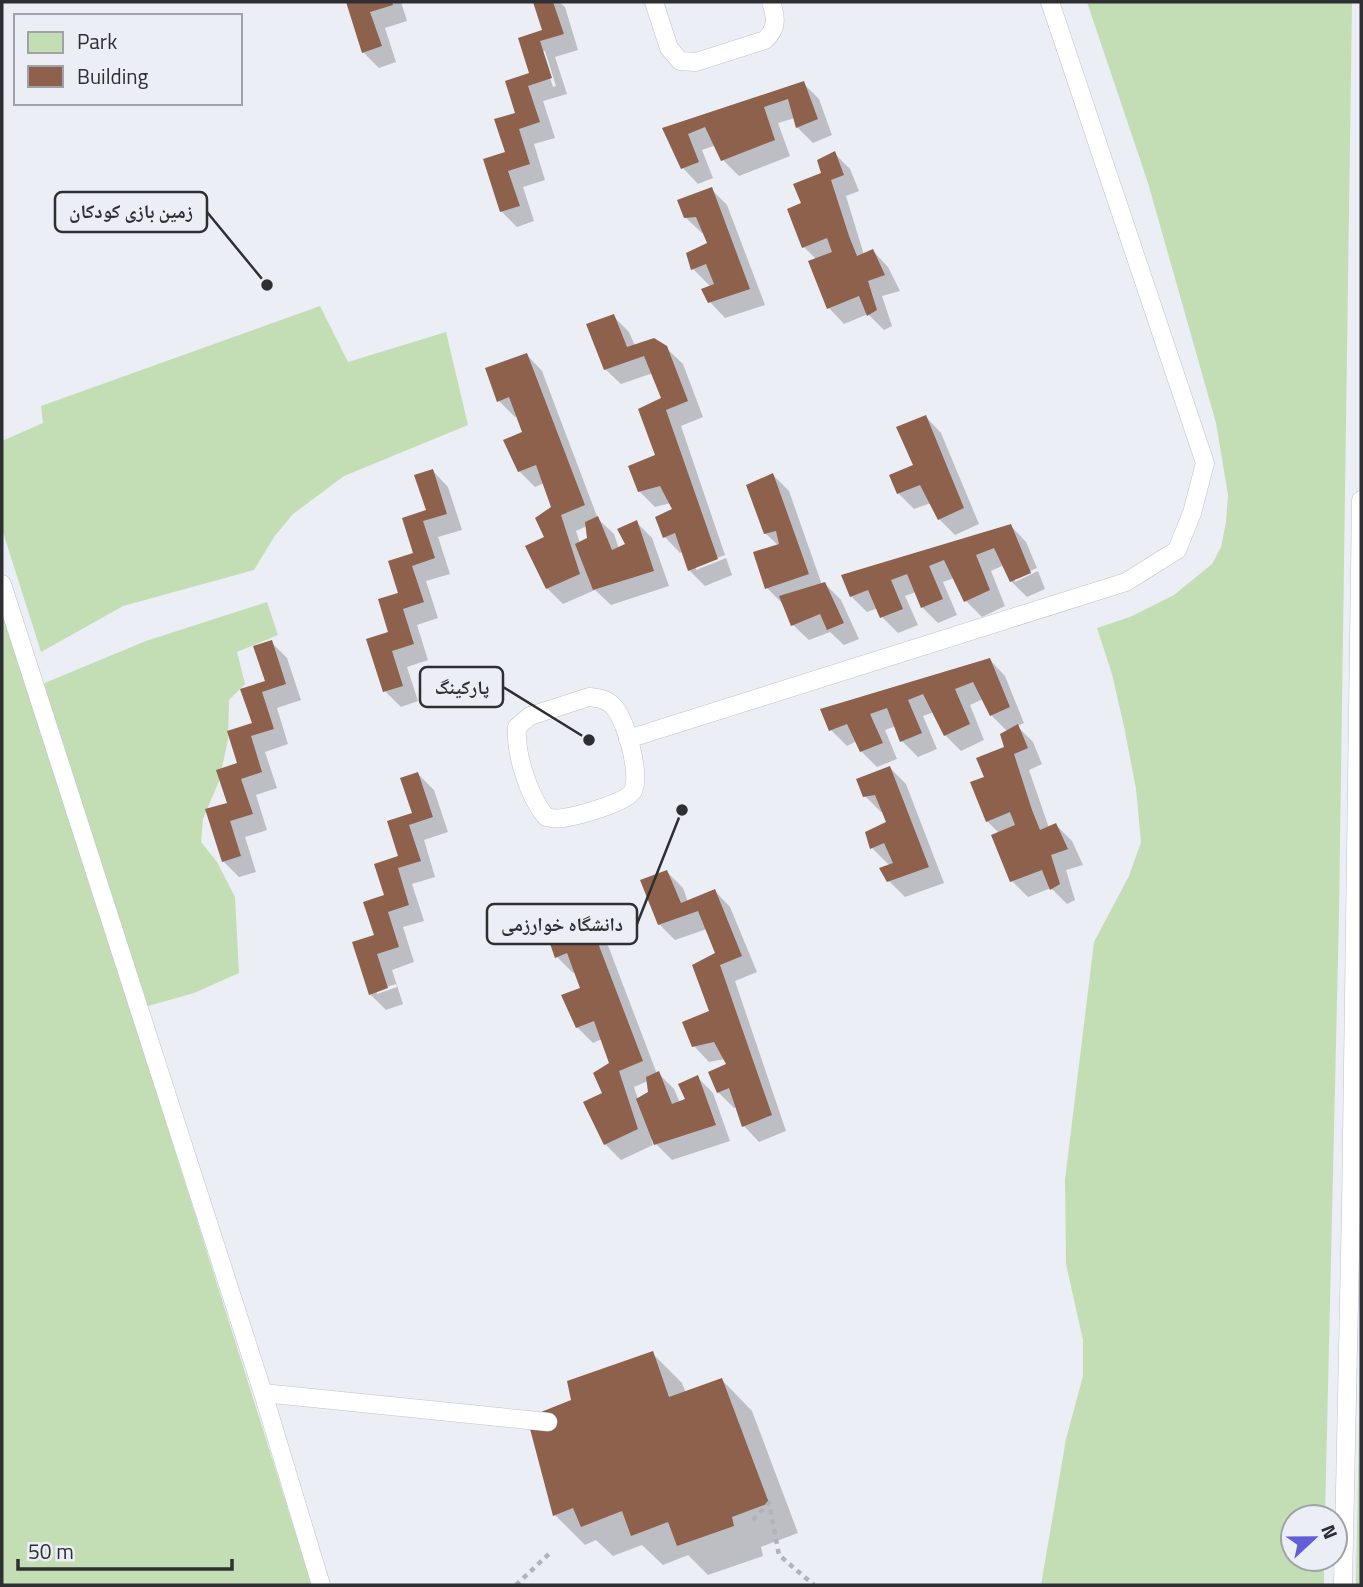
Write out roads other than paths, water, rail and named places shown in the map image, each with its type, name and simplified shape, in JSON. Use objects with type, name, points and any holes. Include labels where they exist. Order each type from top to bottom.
[{"type":"lane","points":[[654,2],[669,48],[680,61],[696,62],[765,40],[776,23],[771,2]]},
{"type":"lane","points":[[628,739],[1126,582],[1177,550],[1192,513],[1205,463],[1050,2]]},
{"type":"lane","points":[[1343,1585],[1361,500]]},
{"type":"lane","points":[[2,584],[321,1585]]},
{"type":"lane","points":[[589,697],[603,698],[622,720],[628,739],[636,780],[632,793],[621,801],[561,819],[546,817],[536,805],[516,743],[517,727],[530,716],[589,697]]},
{"type":"lane","points":[[262,1393],[548,1422]]},
{"type":"place","name":"زمین بازی کودکان","points":[[267,285]]},
{"type":"place","name":"پارکینگ","points":[[589,740]]},
{"type":"place","name":"دانشگاه خوارزمی","points":[[682,810]]}]
